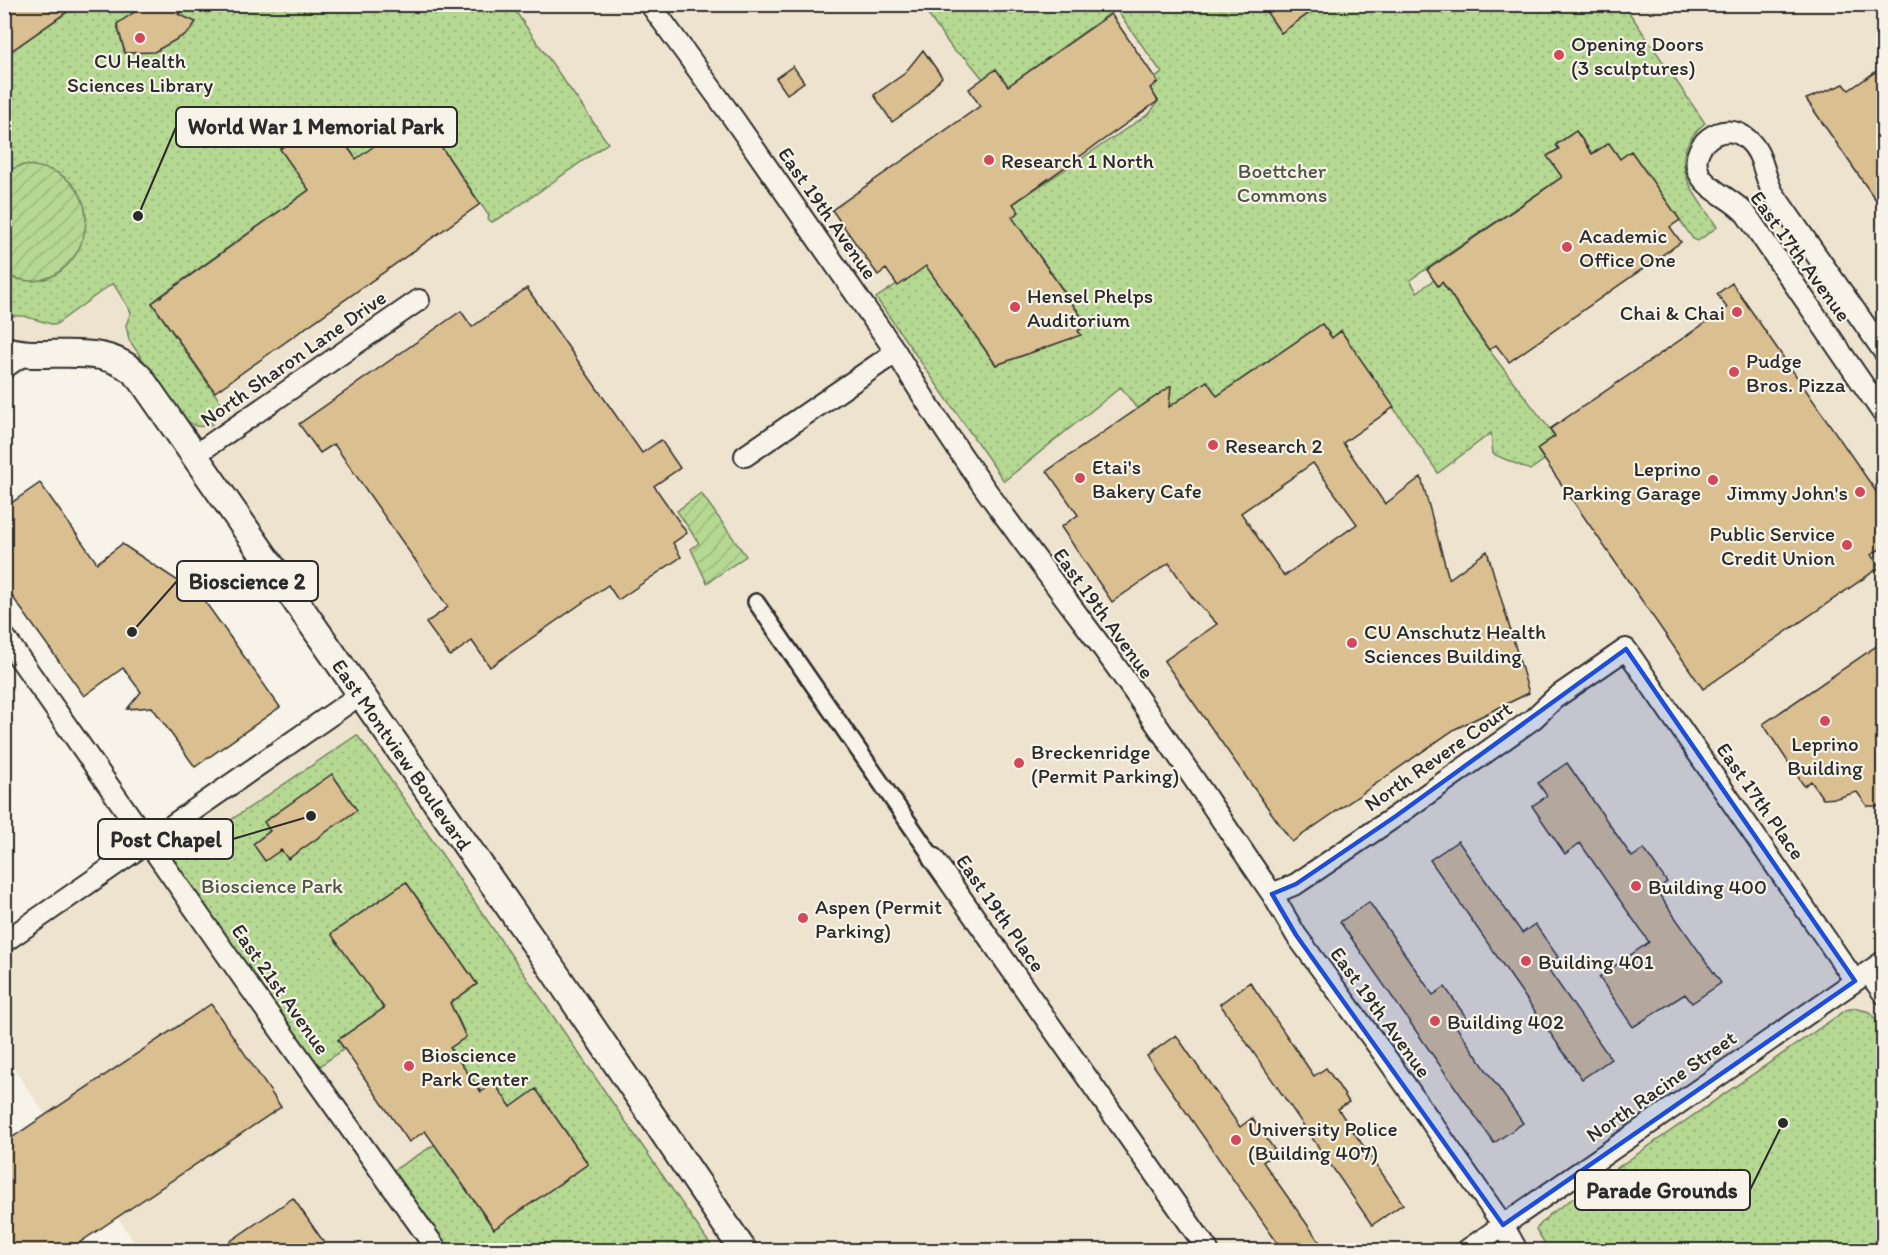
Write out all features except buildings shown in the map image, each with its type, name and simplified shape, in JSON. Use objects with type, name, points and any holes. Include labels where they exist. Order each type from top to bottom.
[{"type":"street","name":"East 19th Avenue","points":[[650,4],[896,352],[918,390],[1012,526],[1108,656],[1272,894],[1296,935],[1383,1053],[1503,1226],[1516,1251]]},
{"type":"street","name":"East 17th Avenue","points":[[1884,352],[1773,193],[1754,146],[1740,134],[1732,131],[1718,132],[1708,139],[1698,154],[1697,163],[1700,175],[1707,184],[1733,201],[1746,214],[1884,415]]},
{"type":"street","name":"North Sharon Lane Drive","points":[[195,455],[419,300]]},
{"type":"street","points":[[745,456],[896,352]]},
{"type":"street","name":"East Montview Boulevard","points":[[11,357],[98,355],[123,363],[136,373],[150,390],[557,976],[743,1251]]},
{"type":"street","name":"East 19th Place","points":[[756,602],[1208,1251]]},
{"type":"street","name":"East 21st Avenue","points":[[4,636],[244,981],[437,1251]]},
{"type":"street","name":"North Revere Court","points":[[1272,894],[1296,884],[1396,816],[1533,719],[1555,698],[1626,649]]},
{"type":"street","name":"East 17th Place","points":[[1626,649],[1884,994]]},
{"type":"street","points":[[4,942],[361,694]]},
{"type":"street","name":"North Racine Street","points":[[1467,1251],[1869,971]]},
{"type":"highlighted area","points":[[1626,649],[1855,981],[1503,1225],[1296,935],[1272,894],[1296,884],[1396,816]]},
{"type":"shaded area","points":[[5,5],[1883,5],[1883,1250],[140,1250],[5,1056],[4,942],[361,694],[136,373],[5,350]]},
{"type":"green space","name":"Boettcher Commons","points":[[1248,4],[1253,11],[1262,5],[1278,18],[1273,22],[1281,33],[1322,5],[1329,8],[1335,4],[1624,5],[1705,123],[1692,136],[1685,149],[1684,162],[1691,188],[1717,227],[1698,241],[1693,239],[1631,151],[1620,159],[1608,143],[1592,154],[1576,131],[1556,144],[1559,149],[1548,156],[1562,177],[1410,280],[1417,292],[1434,280],[1438,285],[1442,282],[1489,350],[1555,436],[1537,449],[1544,460],[1530,470],[1493,454],[1491,433],[1438,473],[1341,331],[1342,329],[1332,338],[1322,324],[1217,396],[1207,381],[1157,415],[1148,402],[1137,409],[1121,387],[1004,481],[876,298],[956,244],[944,291],[996,365],[1063,341],[1087,324],[1024,234],[1004,222],[1018,212],[1013,204],[1150,113],[1158,101],[1150,88],[1158,82],[1155,78],[1162,73],[1116,9],[996,95],[966,58],[954,51],[921,5]]},
{"type":"green space","points":[[78,5],[146,5],[117,24],[125,53],[192,5],[511,5],[608,143],[510,212],[492,222],[419,114],[355,161],[353,154],[326,117],[280,149],[309,190],[152,303],[224,407],[209,418],[212,424],[198,426],[187,421],[180,413],[129,340],[126,325],[131,312],[113,283],[55,325],[23,316],[5,316],[4,56]]},
{"type":"green space","points":[[24,165],[57,173],[77,190],[85,212],[84,236],[73,258],[56,274],[32,281],[5,274],[5,171]]},
{"type":"green space","points":[[701,493],[746,556],[707,583],[691,549],[699,543],[677,511]]},
{"type":"green space","name":"Bioscience Park","points":[[357,735],[381,766],[714,1250],[437,1250],[384,1176],[447,1137],[441,1154],[494,1229],[588,1163],[536,1090],[511,1107],[494,1083],[481,1092],[450,1048],[466,1036],[450,1003],[477,984],[406,882],[332,933],[384,1008],[338,1040],[344,1049],[310,1073],[164,865]]},
{"type":"green space","points":[[1854,1008],[1870,1012],[1883,1030],[1883,1250],[1549,1250],[1536,1229],[1549,1215],[1846,1010]]},
{"type":"place","name":"CU Health Sciences Library","points":[[140,38]]},
{"type":"place","name":"Opening Doors (3 sculptures)","points":[[1559,55]]},
{"type":"place","name":"Research 1 North","points":[[989,160]]},
{"type":"place","name":"World War 1 Memorial Park","points":[[138,216]]},
{"type":"place","name":"Academic Office One","points":[[1567,247]]},
{"type":"place","name":"Hensel Phelps Auditorium","points":[[1015,307]]},
{"type":"place","name":"Chai & Chai","points":[[1737,312]]},
{"type":"place","name":"Pudge Bros. Pizza","points":[[1734,372]]},
{"type":"place","name":"Research 2","points":[[1213,445]]},
{"type":"place","name":"Etai's Bakery Cafe","points":[[1080,478]]},
{"type":"place","name":"Leprino Parking Garage","points":[[1713,480]]},
{"type":"place","name":"Jimmy John's","points":[[1860,492]]},
{"type":"place","name":"Public Service Credit Union","points":[[1847,545]]},
{"type":"place","name":"Bioscience 2","points":[[132,632]]},
{"type":"place","name":"CU Anschutz Health Sciences Building","points":[[1352,643]]},
{"type":"place","name":"Leprino Building","points":[[1825,721]]},
{"type":"place","name":"Breckenridge (Permit Parking)","points":[[1019,763]]},
{"type":"place","name":"Post Chapel","points":[[311,816]]},
{"type":"place","name":"Building 400","points":[[1636,886]]},
{"type":"place","name":"Aspen (Permit Parking)","points":[[803,918]]},
{"type":"place","name":"Building 401","points":[[1526,961]]},
{"type":"place","name":"Building 402","points":[[1435,1021]]},
{"type":"place","name":"Bioscience Park Center","points":[[409,1066]]},
{"type":"place","name":"Parade Grounds","points":[[1783,1123]]},
{"type":"place","name":"University Police (Building 407)","points":[[1236,1140]]}]
